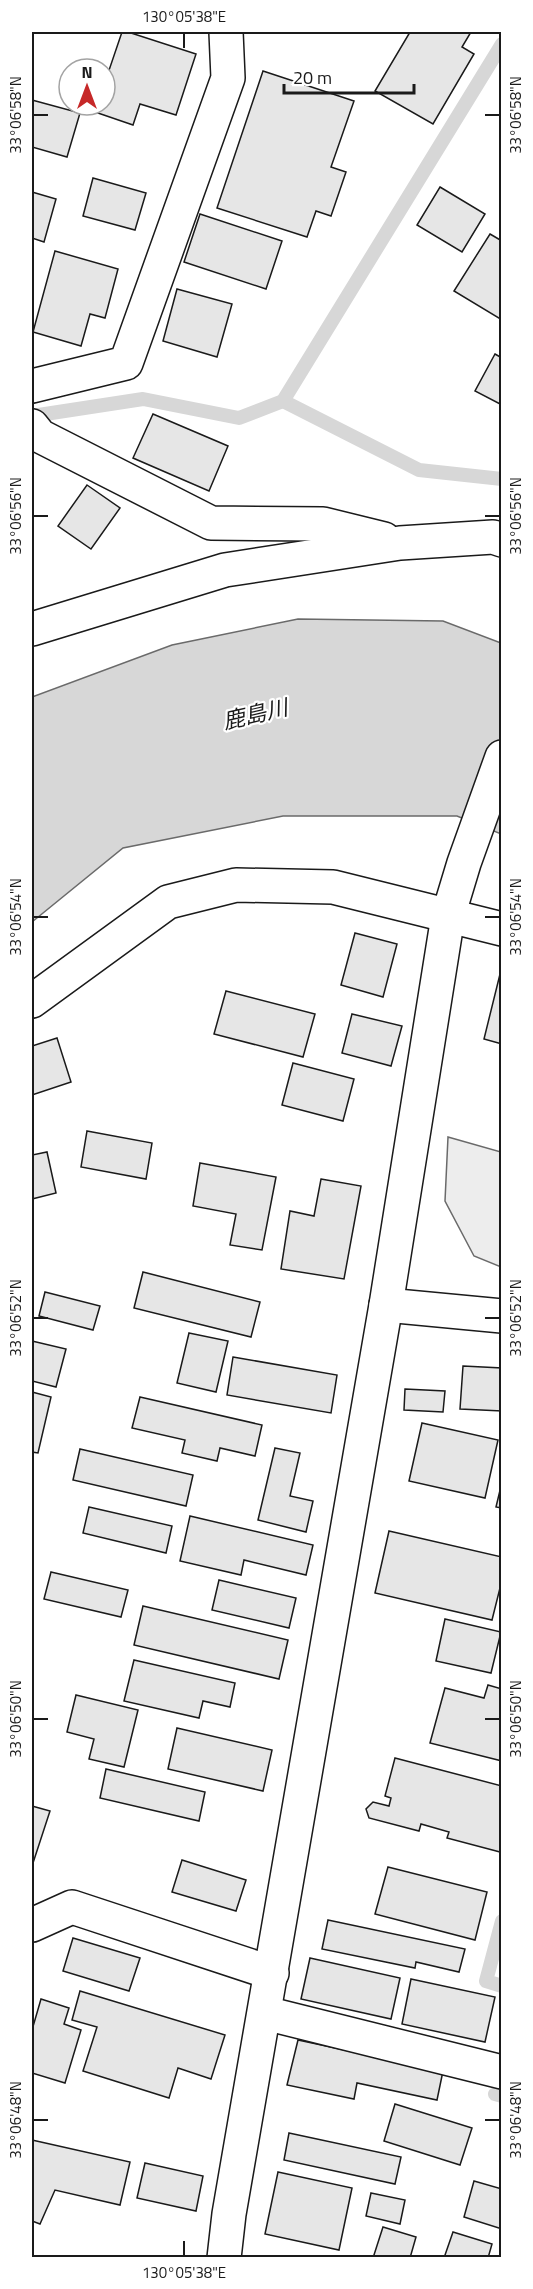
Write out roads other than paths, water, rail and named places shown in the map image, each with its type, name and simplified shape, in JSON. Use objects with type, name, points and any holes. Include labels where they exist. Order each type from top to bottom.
[{"type":"street","points":[[32,386],[126,363],[228,78],[226,32]]},
{"type":"street","points":[[36,431],[211,523],[323,524],[400,543]]},
{"type":"street","points":[[32,629],[225,570],[400,543],[493,537],[501,540]]},
{"type":"street","points":[[224,2258],[236,2171],[386,1305],[448,916],[501,757]]},
{"type":"street","points":[[32,1001],[168,902],[236,885],[333,887],[501,929]]},
{"type":"street","points":[[386,1305],[501,1316]]},
{"type":"street","points":[[32,1925],[72,1908],[272,1973]]},
{"type":"street","points":[[265,2013],[501,2072]]},
{"type":"water","name":"鹿島川","points":[[298,619],[443,621],[501,643],[501,834],[457,816],[283,816],[123,848],[32,922],[32,697],[172,645]]},
{"type":"waterway","points":[[32,416],[143,399],[239,418],[283,401],[502,44]]},
{"type":"waterway","points":[[283,401],[419,470],[502,479]]},
{"type":"waterway","points":[[502,1921],[486,1981],[502,1986]]},
{"type":"waterway","points":[[495,2094],[502,2096]]}]
